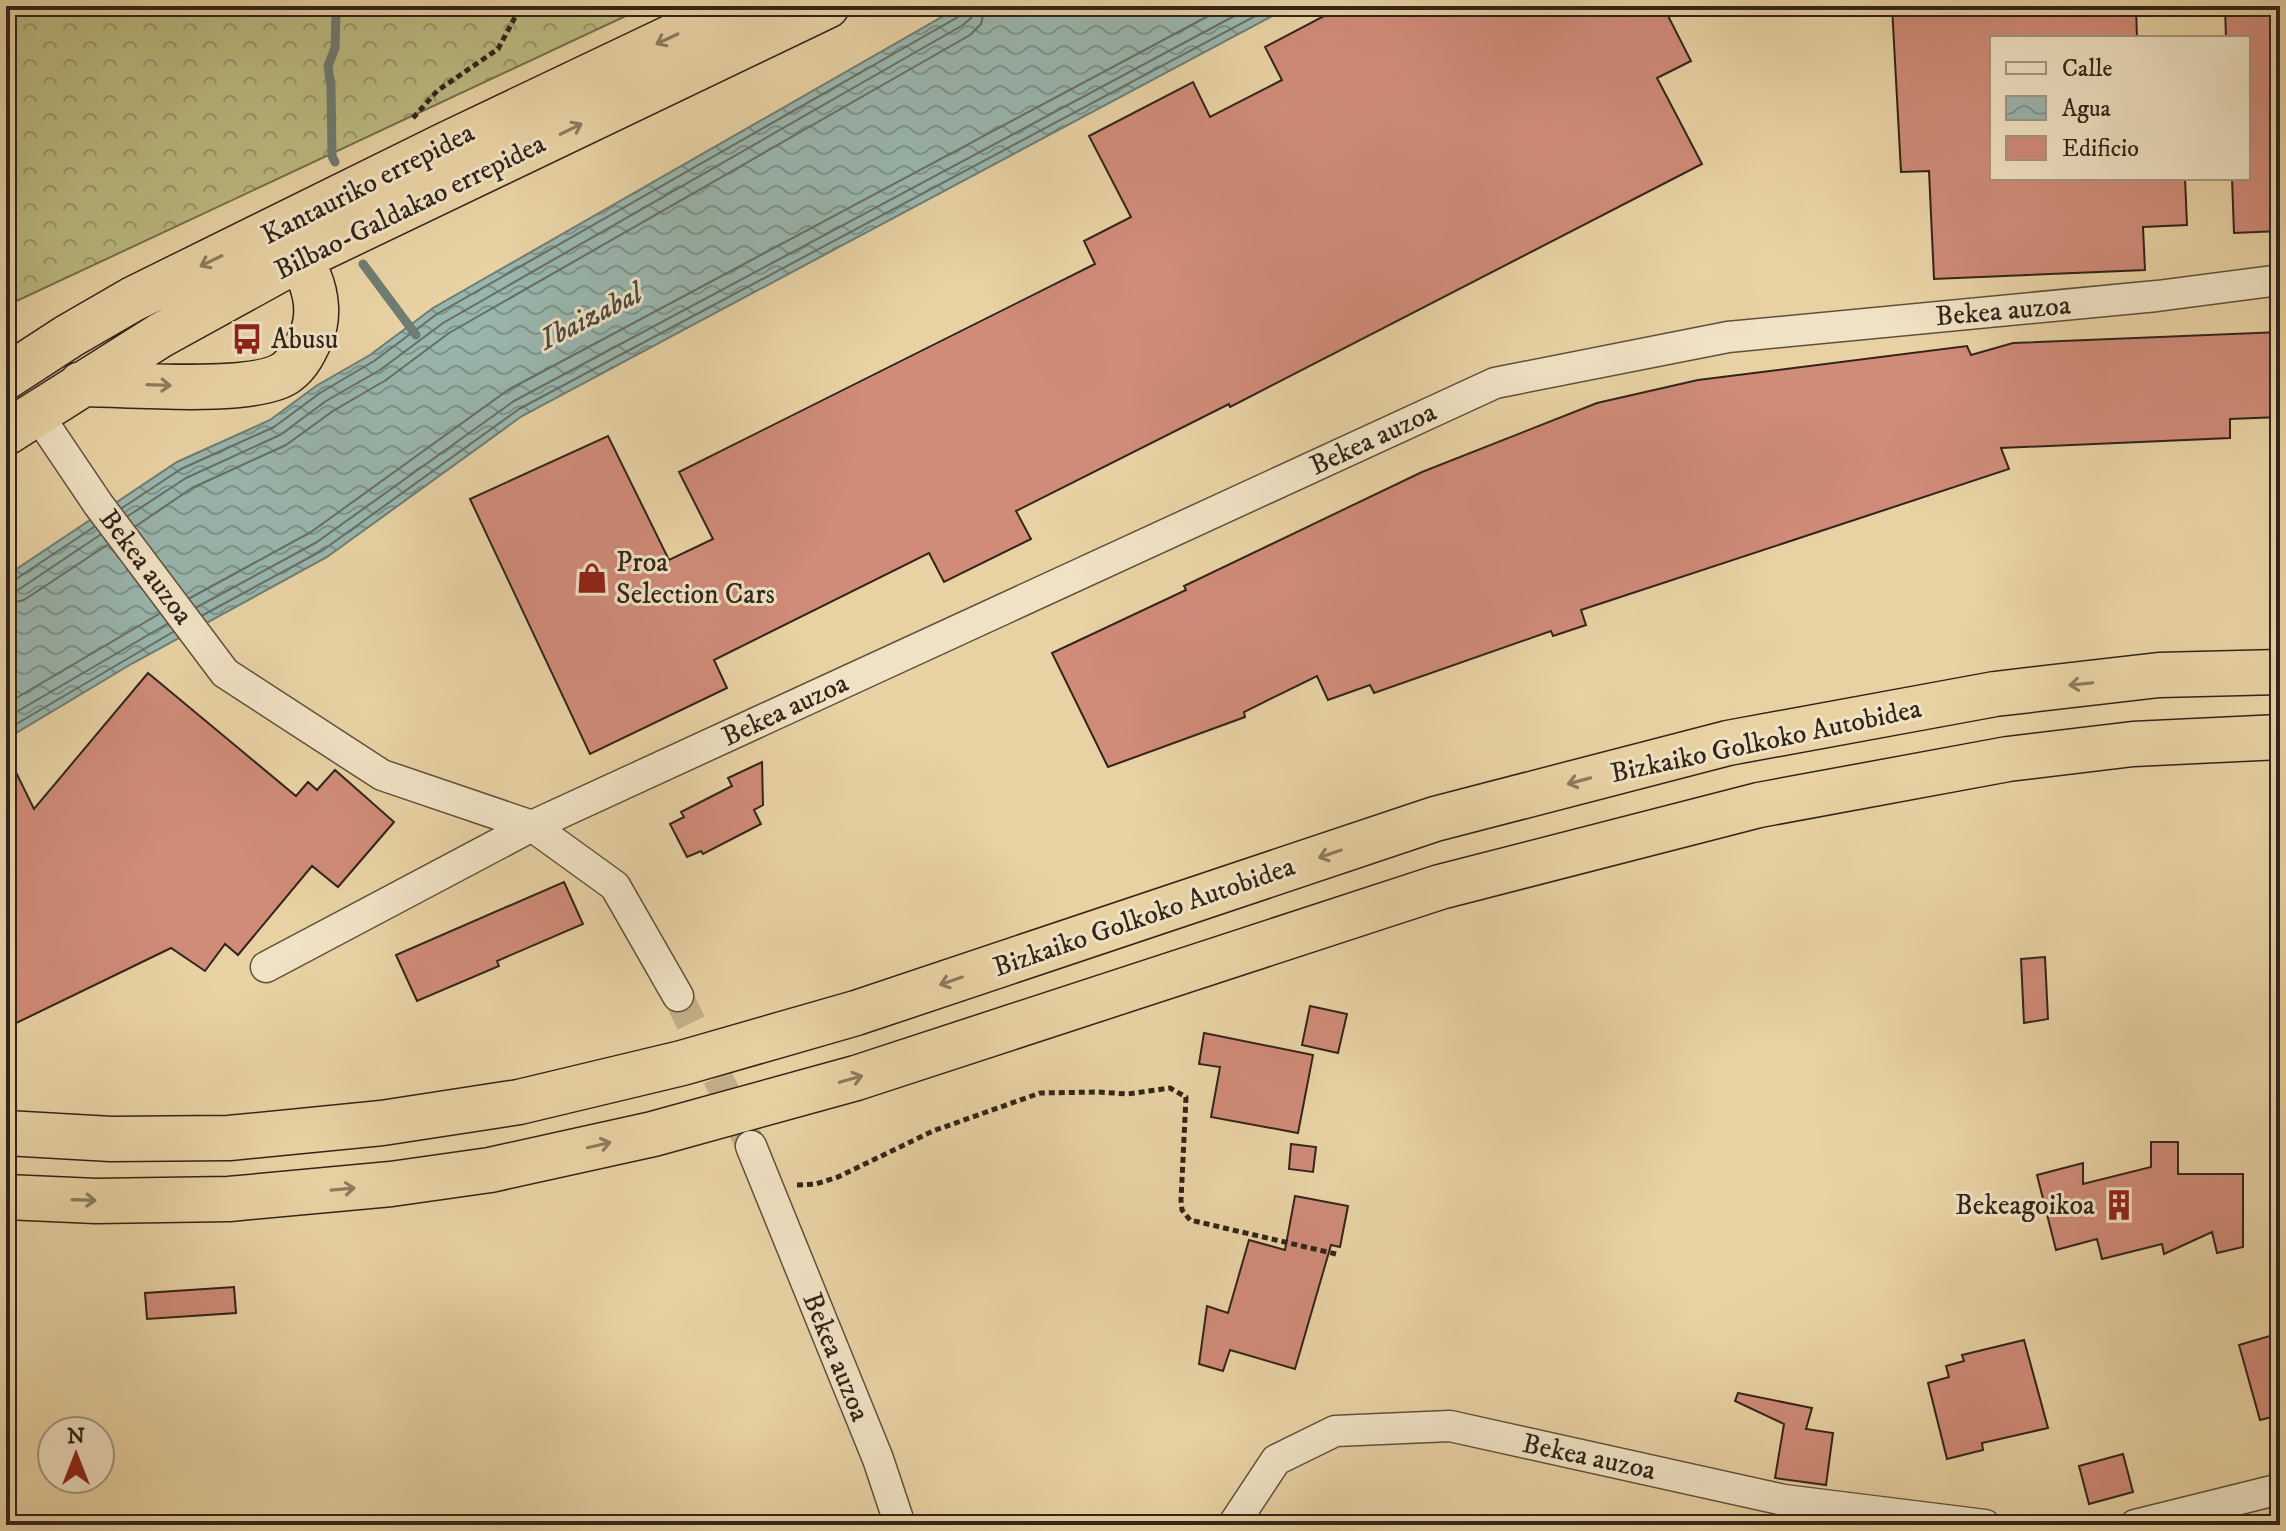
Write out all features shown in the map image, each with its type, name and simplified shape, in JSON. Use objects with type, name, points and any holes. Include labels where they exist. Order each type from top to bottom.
[{"type":"highway","name":"Kantauriko errepidea","points":[[17,366],[133,299],[290,243],[447,144],[737,6]]},
{"type":"highway","name":"Bilbao-Galdakao errepidea","points":[[21,423],[161,335],[290,243],[827,6]]},
{"type":"highway","points":[[81,384],[211,387],[258,383],[286,373],[303,355],[315,326],[316,304],[309,276],[290,243]]},
{"type":"highway","points":[[2159,675],[2280,658]]},
{"type":"highway","name":"Bizkaiko Golkoko Autobidea","points":[[6,1133],[111,1139],[229,1138],[382,1123],[519,1102],[682,1063],[856,1013],[1435,819],[1728,743],[1995,694],[2159,675],[2280,672]]},
{"type":"highway","points":[[6,1197],[96,1201],[229,1199],[391,1184],[490,1170],[653,1134],[856,1078],[1440,887],[1759,805],[2008,759],[2133,744],[2280,737]]},
{"type":"street","name":"Bekea auzoa","points":[[266,967],[532,826],[1495,383],[1728,337],[2157,296],[2280,280]]},
{"type":"street","name":"Bekea auzoa","points":[[21,423],[98,504],[225,673],[382,775],[532,826],[615,886],[678,996]]},
{"type":"street","name":"Bekea auzoa","points":[[751,1146],[878,1459],[900,1525]]},
{"type":"street","name":"Bekea auzoa","points":[[1233,1525],[1276,1460],[1335,1431],[1450,1426],[1784,1500],[1985,1525]]},
{"type":"street","points":[[2135,1525],[2280,1489]]},
{"type":"path","points":[[411,120],[437,91],[498,49],[521,6]]},
{"type":"path","points":[[768,1188],[816,1184],[838,1177],[933,1131],[1040,1093],[1128,1094],[1170,1088],[1186,1097],[1181,1200],[1182,1210],[1190,1220],[1336,1254]]},
{"type":"green space","points":[[6,6],[647,6],[6,306]]},
{"type":"water","name":"Ibaizabal","points":[[961,6],[1291,6],[522,416],[327,557],[133,663],[6,739],[6,576],[177,462],[270,420],[316,386],[370,355],[433,308]]},
{"type":"building","points":[[1343,6],[1663,6],[1691,61],[1657,78],[1702,164],[1230,407],[1229,404],[1016,511],[1031,539],[944,582],[929,553],[714,660],[727,688],[590,754],[470,499],[608,436],[669,560],[713,539],[679,472],[1095,264],[1084,241],[1131,217],[1089,136],[1193,82],[1210,117],[1282,80],[1265,47]]},
{"type":"building","points":[[1892,6],[2136,6],[2137,36],[1990,36],[1990,180],[2185,180],[2187,225],[2143,227],[2145,270],[1934,279],[1929,171],[1901,172]]},
{"type":"building","points":[[2225,6],[2280,6],[2280,231],[2234,233],[2232,180],[2250,180],[2250,36],[2226,36]]},
{"type":"building","points":[[2280,332],[2280,417],[2230,419],[2230,438],[2001,448],[2009,469],[1581,610],[1586,625],[1553,636],[1551,631],[1374,693],[1370,685],[1328,700],[1317,676],[1244,712],[1245,717],[1108,767],[1052,653],[1422,472],[1597,403],[1698,380],[1967,346],[1971,355],[2013,343]]},
{"type":"building","points":[[148,673],[296,796],[308,782],[317,790],[335,770],[394,822],[338,887],[312,866],[238,955],[225,944],[205,971],[171,948],[6,1028],[6,752],[34,809]]},
{"type":"building","points":[[762,762],[763,805],[754,810],[761,824],[703,854],[701,851],[687,857],[670,824],[684,817],[681,812],[732,786],[728,778]]},
{"type":"building","points":[[564,882],[583,924],[497,961],[499,966],[417,1001],[396,955]]},
{"type":"building","points":[[2045,957],[2048,1019],[2024,1023],[2021,959]]},
{"type":"building","points":[[1310,1006],[1347,1014],[1338,1053],[1302,1045]]},
{"type":"building","points":[[1204,1033],[1313,1055],[1298,1133],[1211,1117],[1220,1067],[1199,1064]]},
{"type":"building","name":"Bekeagoikoa","points":[[2151,1142],[2178,1142],[2178,1174],[2243,1174],[2243,1247],[2217,1253],[2212,1232],[2164,1254],[2162,1244],[2102,1259],[2097,1239],[2056,1250],[2037,1175],[2083,1163],[2083,1184],[2151,1167]]},
{"type":"building","points":[[1291,1144],[1316,1147],[1313,1172],[1289,1169]]},
{"type":"building","points":[[1295,1196],[1348,1206],[1340,1247],[1331,1245],[1295,1369],[1230,1350],[1223,1371],[1199,1364],[1207,1306],[1228,1313],[1249,1240],[1285,1250]]},
{"type":"building","points":[[234,1287],[236,1313],[147,1319],[145,1293]]},
{"type":"building","points":[[2280,1333],[2280,1415],[2260,1420],[2239,1345]]},
{"type":"building","points":[[2024,1340],[2048,1428],[1982,1443],[1983,1450],[1947,1459],[1928,1383],[1949,1377],[1946,1366],[1964,1361],[1962,1355]]},
{"type":"building","points":[[1738,1393],[1812,1408],[1806,1429],[1833,1433],[1826,1485],[1775,1478],[1784,1424],[1735,1401]]},
{"type":"building","points":[[2123,1454],[2133,1492],[2089,1504],[2079,1466]]},
{"type":"waterway","points":[[335,162],[332,156],[328,66],[335,48],[336,14],[341,6]]},
{"type":"waterway","points":[[363,264],[416,335]]},
{"type":"tunnel","points":[[678,996],[751,1146]]},
{"type":"place","name":"Abusu","points":[[247,339]]},
{"type":"place","name":"Proa Selection Cars","points":[[592,578]]},
{"type":"place","name":"Bekeagoikoa","points":[[2119,1205]]}]
